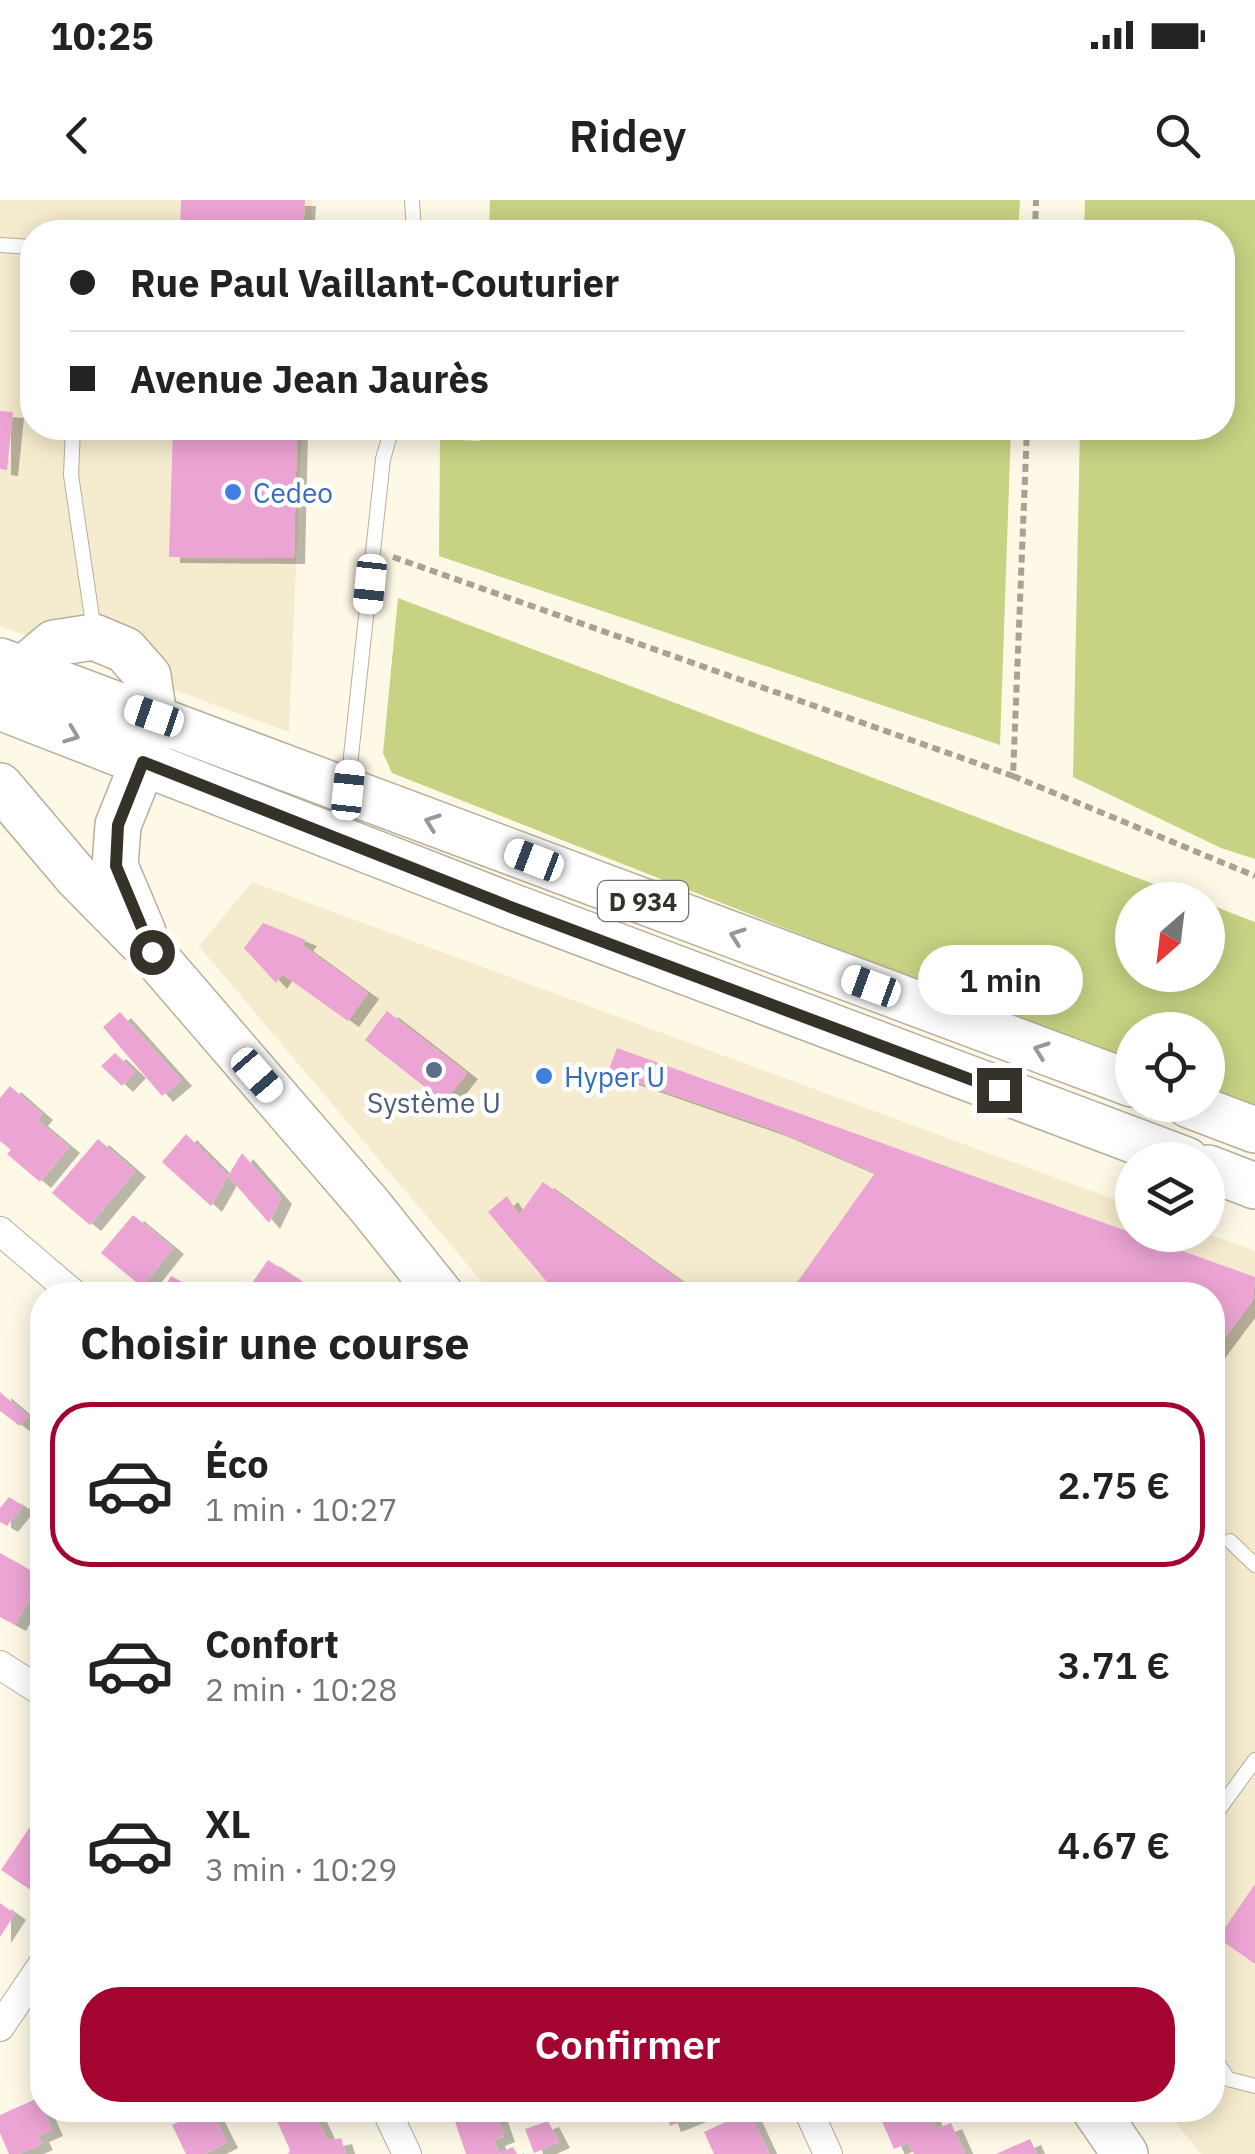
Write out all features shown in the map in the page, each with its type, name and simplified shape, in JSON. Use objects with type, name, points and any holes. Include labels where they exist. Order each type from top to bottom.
[{"type":"main road","points":[[6,694],[54,643],[94,637],[125,650],[148,676],[154,716],[143,762],[118,825],[116,866],[152,952]]},
{"type":"main road","name":"D 934","points":[[6,694],[154,716],[1115,1078]]},
{"type":"main road","name":"D 934","points":[[6,694],[143,762],[508,906],[1138,1142]]},
{"type":"main road","points":[[11,799],[76,830],[118,825]]},
{"type":"main road","points":[[11,799],[76,877],[152,952],[431,1282]]},
{"type":"main road","points":[[1225,1119],[1255,1130]]},
{"type":"main road","points":[[1225,1175],[1255,1186]]},
{"type":"main road","points":[[1103,2122],[1125,2154]]},
{"type":"street","points":[[0,1231],[59,1282]]},
{"type":"street","points":[[0,1666],[30,1685]]},
{"type":"street","points":[[0,2027],[30,1983]]},
{"type":"street","points":[[392,2122],[407,2154]]},
{"type":"street","points":[[813,2122],[828,2154]]},
{"type":"lane","points":[[72,440],[71,475],[94,637]]},
{"type":"lane","points":[[348,790],[383,460],[389,440]]},
{"type":"lane","points":[[1230,1541],[1255,1565]]},
{"type":"lane","points":[[1225,1801],[1255,1760]]},
{"type":"lane","points":[[1225,2074],[1228,2079],[1255,2086]]},
{"type":"path","points":[[1014,776],[1027,440]]},
{"type":"path","points":[[373,550],[1014,776],[1255,876]]},
{"type":"shaded area","points":[[0,200],[312,200],[311,220],[20,220],[20,440],[301,440],[289,732],[0,626]]},
{"type":"shaded area","name":"Hyper U","points":[[252,882],[1115,1200],[1115,1252],[1225,1252],[1225,1240],[1255,1251],[1255,2154],[1201,2154],[1176,2122],[1225,2122],[1225,1282],[482,1282],[199,946]]},
{"type":"green space","points":[[490,200],[1020,200],[1019,220],[489,220]]},
{"type":"green space","points":[[1085,200],[1255,200],[1255,859],[1221,848],[1073,777],[1080,440],[1235,440],[1235,220],[1084,220]]},
{"type":"green space","points":[[440,440],[1011,440],[1000,745],[439,556]]},
{"type":"green space","points":[[398,598],[1148,882],[1115,882],[1115,992],[1225,992],[1225,911],[1255,922],[1255,1113],[1225,1101],[1225,1012],[1115,1012],[1115,1058],[392,773],[383,753]]},
{"type":"building","points":[[181,200],[305,200],[304,220],[180,220]]},
{"type":"building","points":[[0,411],[13,412],[7,470],[0,469]]},
{"type":"building","name":"Cedeo","points":[[173,440],[297,440],[294,558],[169,557]]},
{"type":"building","points":[[263,923],[306,940],[302,945],[368,993],[348,1021],[282,974],[276,983],[244,948]]},
{"type":"building","points":[[387,1011],[467,1073],[444,1102],[365,1040]]},
{"type":"building","points":[[120,1012],[181,1080],[162,1096],[103,1027]]},
{"type":"building","points":[[617,1048],[1115,1227],[1115,1252],[1185,1252],[1255,1277],[1253,1300],[1225,1338],[1225,1282],[797,1282],[875,1173],[775,1130],[608,1072]]},
{"type":"building","points":[[115,1053],[135,1072],[122,1086],[101,1066]]},
{"type":"building","points":[[10,1086],[42,1114],[37,1120],[69,1147],[40,1182],[7,1154],[11,1150],[0,1141],[0,1098]]},
{"type":"building","points":[[186,1134],[228,1176],[211,1206],[162,1162]]},
{"type":"building","points":[[98,1139],[135,1171],[90,1225],[52,1193]]},
{"type":"building","points":[[242,1153],[281,1198],[269,1223],[228,1176]]},
{"type":"building","points":[[543,1182],[682,1282],[547,1282],[488,1212],[507,1196],[519,1215]]},
{"type":"building","points":[[133,1215],[173,1248],[146,1282],[136,1282],[101,1253]]},
{"type":"building","points":[[268,1260],[302,1282],[253,1282]]},
{"type":"building","points":[[0,1392],[28,1416],[20,1426],[0,1411]]},
{"type":"building","points":[[9,1497],[23,1506],[7,1526],[0,1522],[0,1508]]},
{"type":"building","points":[[0,1553],[30,1570],[30,1598],[15,1625],[0,1617]]},
{"type":"building","points":[[30,1827],[30,1890],[1,1870]]},
{"type":"building","points":[[1255,1884],[1255,1964],[1225,1943],[1225,1928]]},
{"type":"building","points":[[0,1903],[15,1914],[0,1937]]},
{"type":"building","points":[[30,2102],[30,2122],[48,2122],[52,2130],[38,2136],[42,2144],[9,2154],[0,2133],[0,2115]]},
{"type":"building","points":[[217,2122],[227,2142],[204,2154],[186,2154],[172,2125]]},
{"type":"building","points":[[277,2122],[319,2122],[328,2141],[341,2138],[346,2154],[288,2154],[290,2150]]},
{"type":"building","points":[[455,2122],[499,2122],[504,2136],[494,2140],[499,2153],[513,2147],[517,2154],[466,2154]]},
{"type":"building","points":[[549,2122],[559,2142],[534,2153],[525,2129]]},
{"type":"building","points":[[725,2122],[754,2122],[769,2154],[714,2154],[704,2132]]},
{"type":"building","points":[[882,2122],[933,2122],[936,2129],[951,2123],[965,2154],[914,2154],[908,2143],[894,2149]]},
{"type":"building","points":[[1030,2139],[1037,2154],[996,2154]]},
{"type":"place","name":"Cedeo","points":[[233,492]]},
{"type":"place","name":"Système U","points":[[434,1070]]},
{"type":"place","name":"Hyper U","points":[[544,1076]]},
{"type":"route","points":[[152,952],[116,866],[118,825],[143,762],[508,906],[999,1090]]}]
